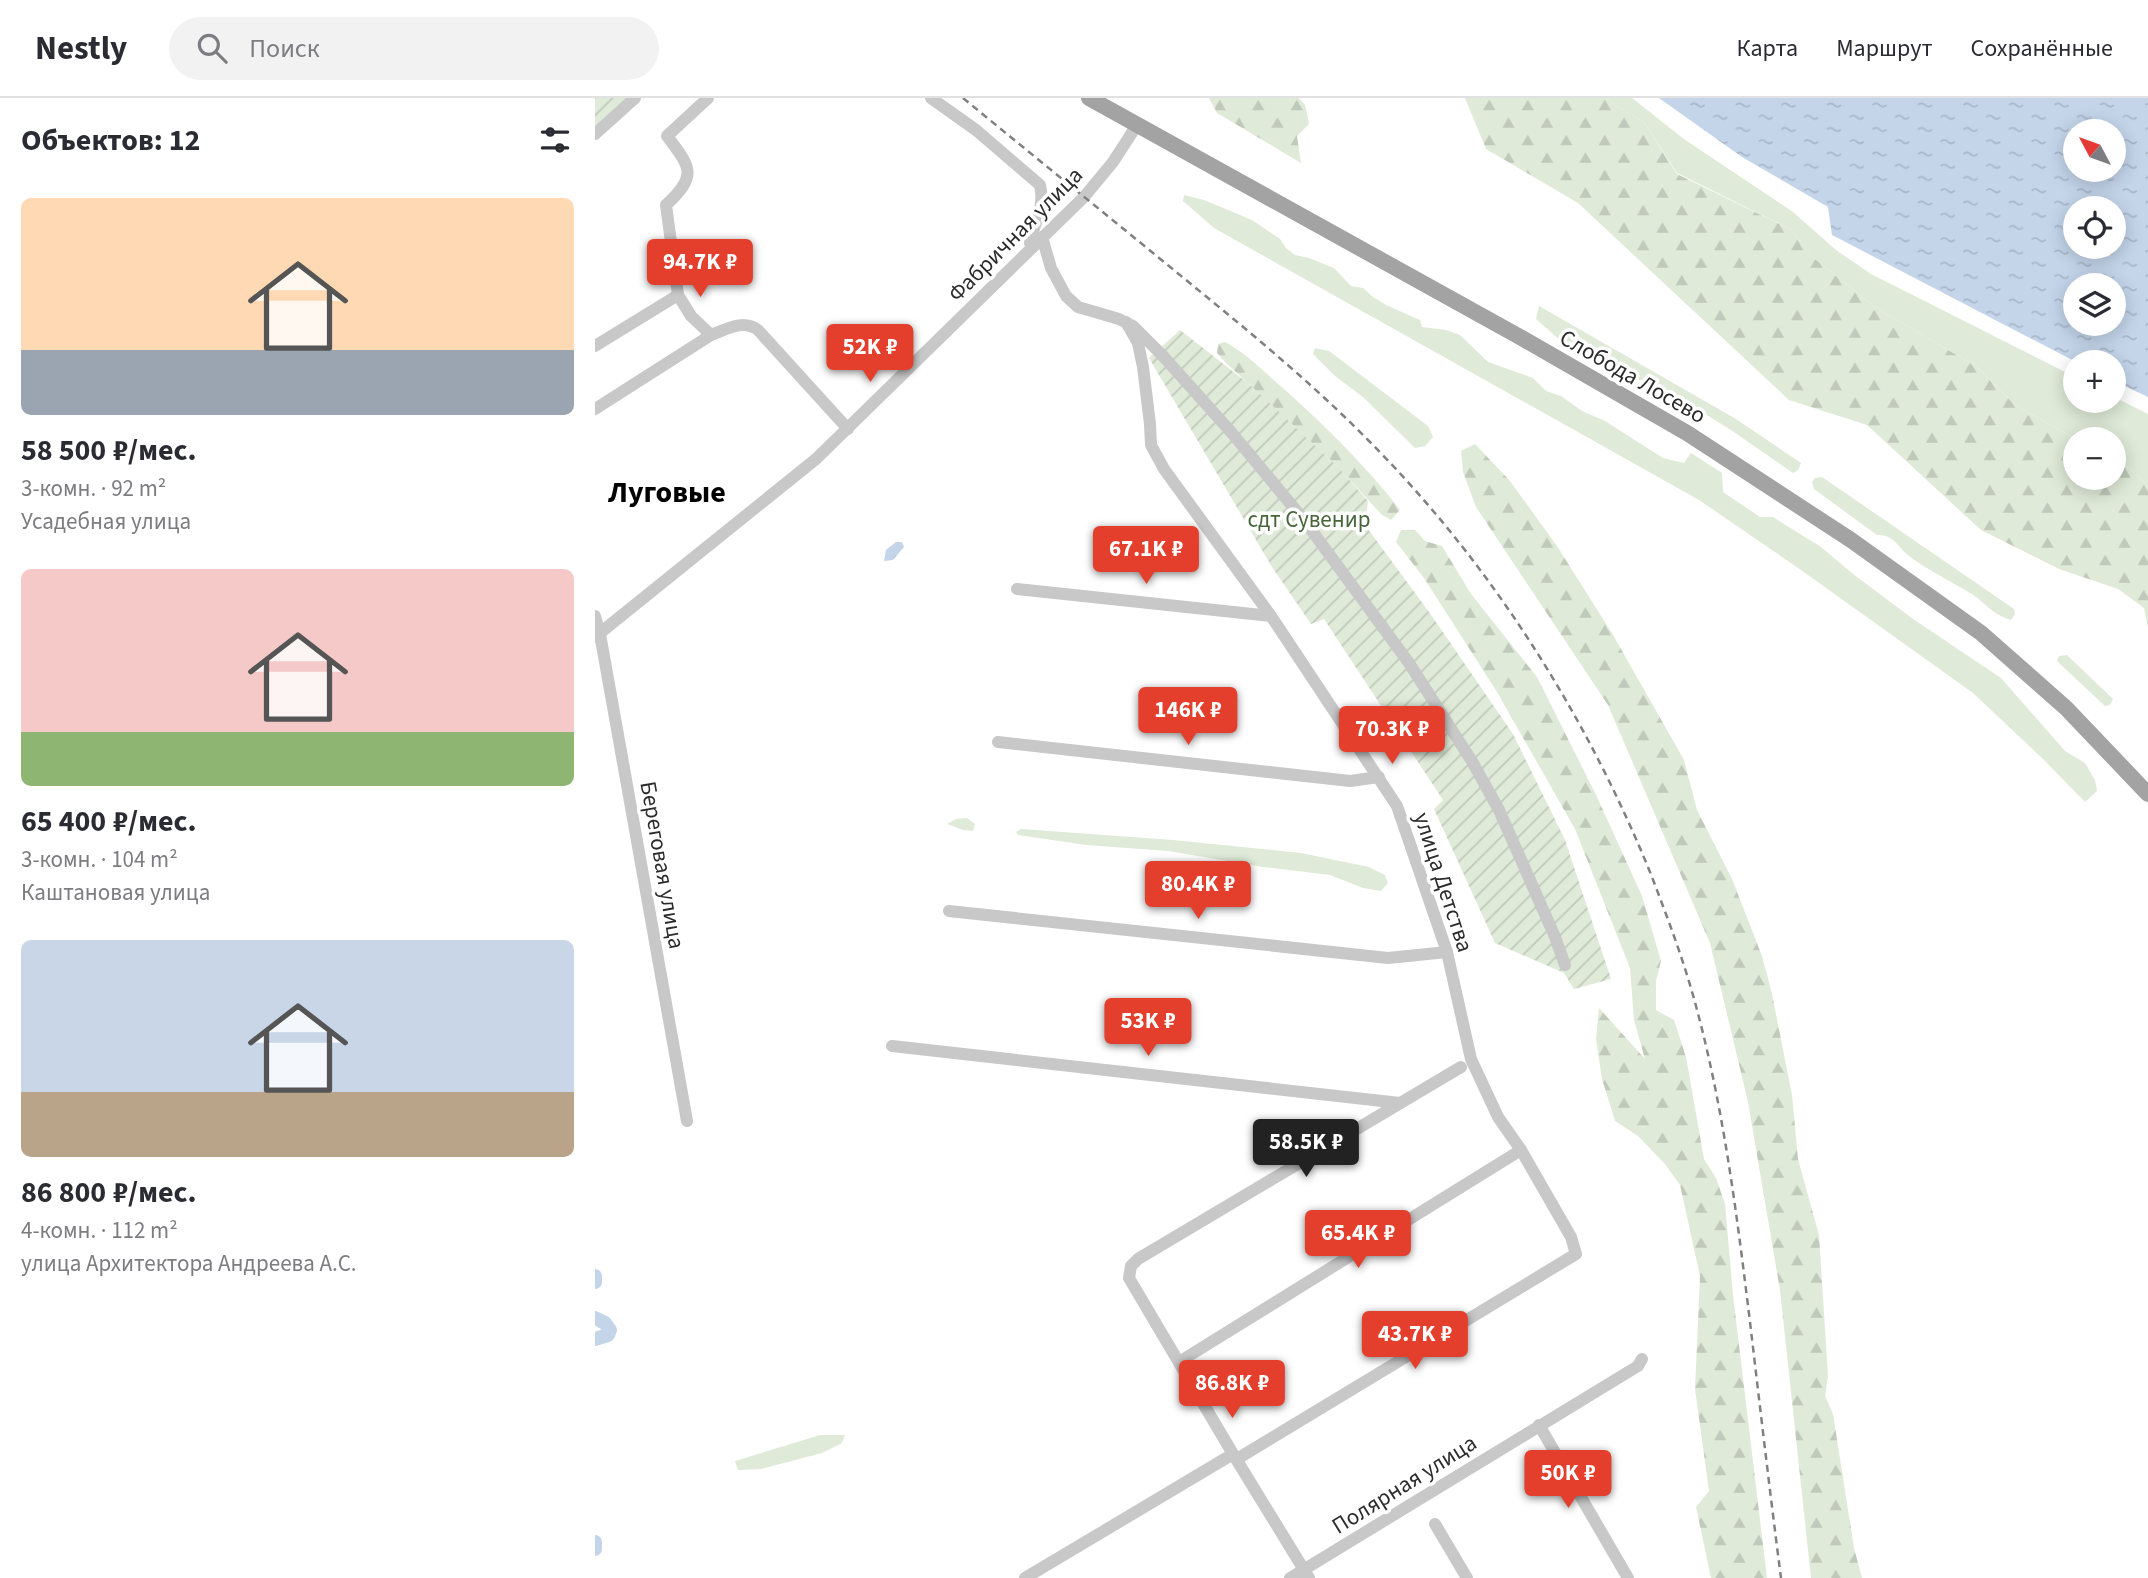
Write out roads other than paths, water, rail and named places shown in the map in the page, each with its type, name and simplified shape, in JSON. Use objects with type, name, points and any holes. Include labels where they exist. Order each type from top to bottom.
[{"type":"main road","name":"Слобода Лосево","points":[[1089,98],[1687,433],[1851,540],[1981,633],[2066,708],[2148,794]]},
{"type":"street","points":[[595,134],[635,98]]},
{"type":"street","points":[[708,98],[667,136],[686,160],[689,172],[682,189],[666,205],[678,295],[691,316],[711,335]]},
{"type":"street","points":[[931,98],[976,130],[1040,184],[1043,198],[1030,243],[1033,248]]},
{"type":"street","name":"Фабричная улица","points":[[598,636],[816,459],[848,429],[1087,193],[1113,162],[1137,125]]},
{"type":"street","points":[[1042,237],[1051,268],[1066,296],[1078,307],[1126,322],[1143,335],[1231,432],[1304,520],[1409,663],[1473,763],[1499,810],[1565,965]]},
{"type":"street","points":[[595,346],[678,295]]},
{"type":"street","name":"улица Детства","points":[[1126,322],[1137,343],[1143,366],[1151,445],[1164,469],[1271,616],[1397,806],[1447,952],[1471,1059],[1498,1117],[1521,1150],[1571,1237],[1576,1254],[1235,1457]]},
{"type":"street","points":[[595,409],[711,335],[738,324],[750,324],[848,429]]},
{"type":"street","points":[[1017,589],[1271,616]]},
{"type":"street","name":"Береговая улица","points":[[595,617],[687,1121]]},
{"type":"street","points":[[998,742],[1350,781],[1379,777]]},
{"type":"street","points":[[949,911],[1388,958],[1447,952]]},
{"type":"street","points":[[892,1046],[1400,1104]]},
{"type":"street","points":[[1307,1574],[1129,1278],[1131,1266],[1138,1259],[1461,1067]]},
{"type":"street","points":[[1179,1362],[1521,1150]]},
{"type":"street","name":"Полярная улица","points":[[1290,1578],[1307,1574],[1539,1425],[1638,1366],[1642,1359]]},
{"type":"street","points":[[1539,1425],[1628,1578]]},
{"type":"street","points":[[1025,1578],[1235,1457]]},
{"type":"street","points":[[1435,1524],[1467,1578]]},
{"type":"water","points":[[1659,98],[2148,98],[2148,397],[2126,387],[2126,350],[2063,350],[2063,355],[1832,235],[1828,207],[1742,157]]},
{"type":"water","points":[[896,542],[902,542],[904,547],[893,560],[884,561],[886,550]]},
{"type":"waterway","points":[[595,1276],[595,1282]]},
{"type":"waterway","points":[[595,1318],[605,1323],[610,1330],[608,1335],[595,1339]]},
{"type":"waterway","points":[[595,1542],[595,1549]]},
{"type":"railway","points":[[963,98],[1264,344],[1370,442],[1456,538],[1495,590],[1565,698],[1596,755],[1650,872],[1686,972],[1706,1045],[1735,1203],[1781,1578]]},
{"type":"district","name":"Луговые","points":[[667,492]]},
{"type":"park label","name":"сдт Сувенир","points":[[1309,519]]}]
